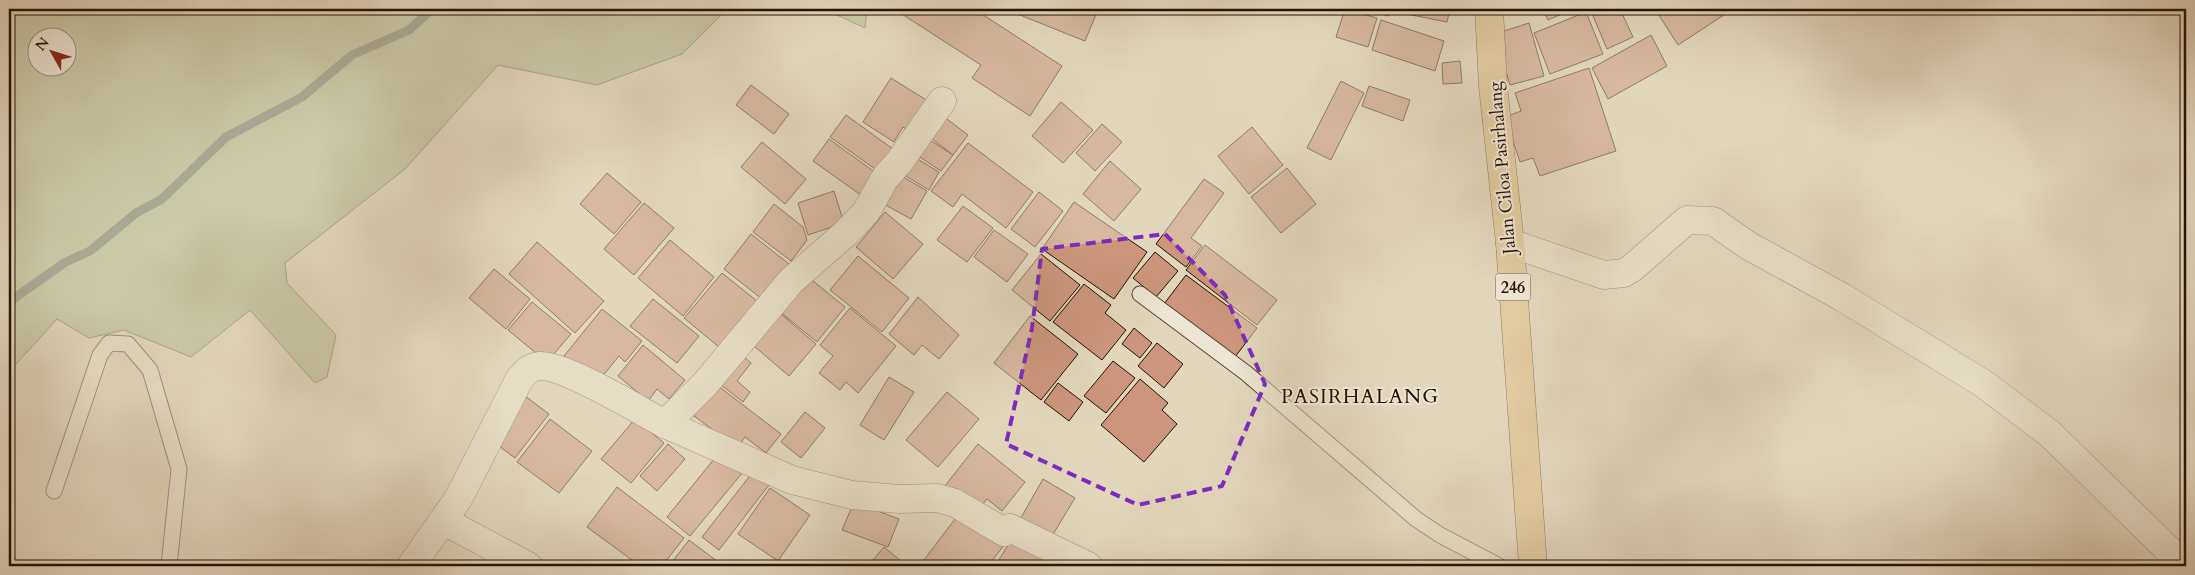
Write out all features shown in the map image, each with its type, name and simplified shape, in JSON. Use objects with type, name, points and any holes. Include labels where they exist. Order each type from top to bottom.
[{"type":"main road","name":"Jalan Ciloa Pasirhalang","points":[[1490,9],[1494,86],[1510,243],[1533,566]]},
{"type":"street","points":[[665,424],[705,384],[791,281],[866,212],[885,178],[906,154],[942,101]]},
{"type":"street","points":[[1510,243],[1604,275],[1617,274],[1632,268],[1687,220],[1713,221],[1749,246],[1842,297],[1984,384],[2050,434],[2186,566]]},
{"type":"street","points":[[411,566],[444,520],[519,380],[530,368],[542,366],[581,379],[665,424],[792,480],[852,495],[937,498],[955,503],[1004,532],[1010,528],[1088,566]]},
{"type":"street","points":[[444,520],[528,566]]},
{"type":"lane","points":[[1140,294],[1246,374],[1416,519],[1440,535],[1499,566]]},
{"type":"lane","points":[[54,491],[100,355],[109,343],[128,344],[150,370],[179,469],[169,566]]},
{"type":"highlighted area","points":[[1165,234],[1225,295],[1265,384],[1222,486],[1138,505],[1006,444],[1032,328],[1042,249]]},
{"type":"green space","points":[[9,9],[727,9],[682,54],[597,85],[498,65],[405,169],[285,263],[287,283],[336,335],[327,377],[315,383],[250,310],[191,357],[124,330],[89,338],[57,319],[9,372]]},
{"type":"green space","points":[[824,9],[867,9],[865,28]]},
{"type":"building","points":[[894,9],[974,9],[1062,66],[1030,116],[972,78],[981,65]]},
{"type":"building","points":[[1005,9],[1089,9],[1097,12],[1085,41]]},
{"type":"building","points":[[1345,9],[1377,18],[1368,47],[1336,37]]},
{"type":"building","points":[[1367,9],[1390,9],[1388,16]]},
{"type":"building","points":[[1396,9],[1450,9],[1447,22],[1396,12]]},
{"type":"building","points":[[1543,9],[1573,9],[1548,20]]},
{"type":"building","points":[[1597,9],[1620,9],[1633,37],[1607,49],[1591,11]]},
{"type":"building","points":[[1655,9],[1733,9],[1678,45]]},
{"type":"building","points":[[1586,12],[1603,54],[1550,74],[1534,33]]},
{"type":"building","points":[[1381,20],[1444,41],[1435,71],[1372,50]]},
{"type":"building","points":[[1529,23],[1544,76],[1510,85],[1495,34]]},
{"type":"building","points":[[1651,35],[1667,66],[1608,99],[1592,68]]},
{"type":"building","points":[[1460,61],[1462,83],[1443,84],[1442,63]]},
{"type":"building","points":[[1589,68],[1616,151],[1540,176],[1533,158],[1520,162],[1505,117],[1521,111],[1515,93]]},
{"type":"building","points":[[891,78],[931,103],[912,132],[903,127],[894,142],[863,122]]},
{"type":"building","points":[[1341,81],[1364,93],[1331,160],[1307,148]]},
{"type":"building","points":[[751,85],[789,114],[774,134],[736,105]]},
{"type":"building","points":[[1369,86],[1410,100],[1403,121],[1362,106]]},
{"type":"building","points":[[1061,102],[1093,130],[1063,163],[1032,136]]},
{"type":"building","points":[[846,115],[897,152],[882,174],[830,137]]},
{"type":"building","points":[[943,116],[968,135],[953,155],[927,135]]},
{"type":"building","points":[[1102,124],[1122,142],[1095,171],[1076,153]]},
{"type":"building","points":[[1252,127],[1283,165],[1249,194],[1218,156]]},
{"type":"building","points":[[925,137],[953,155],[941,171],[914,153]]},
{"type":"building","points":[[829,139],[880,176],[865,198],[813,161]]},
{"type":"building","points":[[762,142],[806,179],[785,204],[741,167]]},
{"type":"building","points":[[968,143],[1033,192],[1006,228],[962,194],[953,207],[931,191]]},
{"type":"building","points":[[911,155],[939,172],[929,190],[901,173]]},
{"type":"building","points":[[1110,161],[1141,189],[1114,221],[1083,194]]},
{"type":"building","points":[[1287,168],[1316,204],[1281,233],[1251,197]]},
{"type":"building","points":[[607,173],[641,202],[614,234],[580,204]]},
{"type":"building","points":[[898,174],[927,191],[911,219],[882,203]]},
{"type":"building","points":[[1204,179],[1224,193],[1191,238],[1202,246],[1186,267],[1156,244]]},
{"type":"building","points":[[834,191],[844,223],[808,235],[798,203]]},
{"type":"building","points":[[1039,192],[1063,211],[1035,247],[1011,229]]},
{"type":"building","points":[[1074,202],[1147,252],[1114,299],[1042,249]]},
{"type":"building","points":[[644,203],[674,228],[634,275],[604,249]]},
{"type":"building","points":[[774,204],[803,227],[807,240],[791,261],[753,232]]},
{"type":"building","points":[[963,206],[993,228],[967,262],[937,240]]},
{"type":"building","points":[[885,212],[923,244],[893,279],[856,247]]},
{"type":"building","points":[[994,230],[1028,254],[1007,282],[974,257]]},
{"type":"building","points":[[751,234],[789,264],[762,299],[724,269]]},
{"type":"building","points":[[670,240],[714,277],[683,316],[638,278]]},
{"type":"building","points":[[537,242],[604,301],[575,333],[509,274]]},
{"type":"building","points":[[1205,245],[1277,300],[1257,325],[1186,270]]},
{"type":"building","points":[[1155,252],[1178,271],[1156,297],[1133,278]]},
{"type":"building","points":[[1041,254],[1080,285],[1050,321],[1012,290]]},
{"type":"building","points":[[858,256],[909,298],[882,332],[830,290]]},
{"type":"building","points":[[494,269],[530,299],[506,329],[469,298]]},
{"type":"building","points":[[722,273],[757,301],[719,347],[684,318]]},
{"type":"building","points":[[1186,275],[1257,328],[1235,357],[1164,304]]},
{"type":"building","points":[[807,276],[845,307],[817,342],[779,311]]},
{"type":"building","points":[[1084,284],[1111,305],[1105,313],[1126,330],[1102,360],[1053,322]]},
{"type":"building","points":[[918,297],[959,335],[939,359],[922,345],[914,355],[889,334]]},
{"type":"building","points":[[653,299],[699,336],[677,363],[630,326]]},
{"type":"building","points":[[532,302],[571,334],[547,362],[508,330]]},
{"type":"building","points":[[774,308],[816,344],[789,376],[747,340]]},
{"type":"building","points":[[850,308],[896,346],[858,393],[846,382],[840,390],[819,373],[833,356],[820,345]]},
{"type":"building","points":[[602,309],[642,341],[625,362],[619,356],[597,383],[564,356]]},
{"type":"building","points":[[1030,316],[1078,354],[1041,400],[994,363]]},
{"type":"building","points":[[1134,328],[1152,343],[1140,358],[1122,344]]},
{"type":"building","points":[[1157,343],[1183,364],[1164,388],[1138,366]]},
{"type":"building","points":[[643,345],[685,380],[669,399],[657,389],[648,401],[618,376]]},
{"type":"building","points":[[737,351],[751,363],[737,381],[750,392],[743,402],[715,380]]},
{"type":"building","points":[[1113,361],[1135,378],[1106,413],[1084,396]]},
{"type":"building","points":[[889,377],[914,392],[884,440],[860,425]]},
{"type":"building","points":[[1140,379],[1168,403],[1162,410],[1177,424],[1144,462],[1101,425]]},
{"type":"building","points":[[713,382],[781,434],[766,453],[745,437],[737,448],[690,413]]},
{"type":"building","points":[[1058,383],[1083,402],[1069,421],[1044,402]]},
{"type":"building","points":[[947,392],[979,419],[938,467],[906,440]]},
{"type":"building","points":[[525,396],[549,414],[515,458],[491,440]]},
{"type":"building","points":[[805,412],[825,428],[801,458],[781,442]]},
{"type":"building","points":[[550,419],[592,451],[559,493],[517,462]]},
{"type":"building","points":[[635,419],[664,443],[631,483],[601,459]]},
{"type":"building","points":[[668,444],[685,459],[657,491],[640,476]]},
{"type":"building","points":[[978,444],[1025,482],[1002,511],[987,499],[976,512],[944,487]]},
{"type":"building","points":[[719,453],[743,472],[690,536],[667,517]]},
{"type":"building","points":[[756,468],[772,481],[719,550],[702,537]]},
{"type":"building","points":[[1043,479],[1075,498],[1049,541],[1018,523]]},
{"type":"building","points":[[617,487],[684,538],[662,566],[640,566],[587,527]]},
{"type":"building","points":[[770,488],[810,515],[778,561],[738,534]]},
{"type":"building","points":[[854,502],[899,519],[888,547],[842,530]]},
{"type":"building","points":[[961,511],[1005,544],[988,566],[933,566],[924,560]]},
{"type":"building","points":[[1015,534],[1055,559],[1051,566],[995,566]]},
{"type":"building","points":[[689,540],[722,565],[669,566]]},
{"type":"building","points":[[884,547],[907,566],[868,566]]},
{"type":"waterway","points":[[9,302],[64,263],[90,251],[136,213],[162,199],[226,137],[302,97],[352,55],[409,30],[432,9]]},
{"type":"district","name":"PASIRHALANG","points":[[1360,396]]}]
